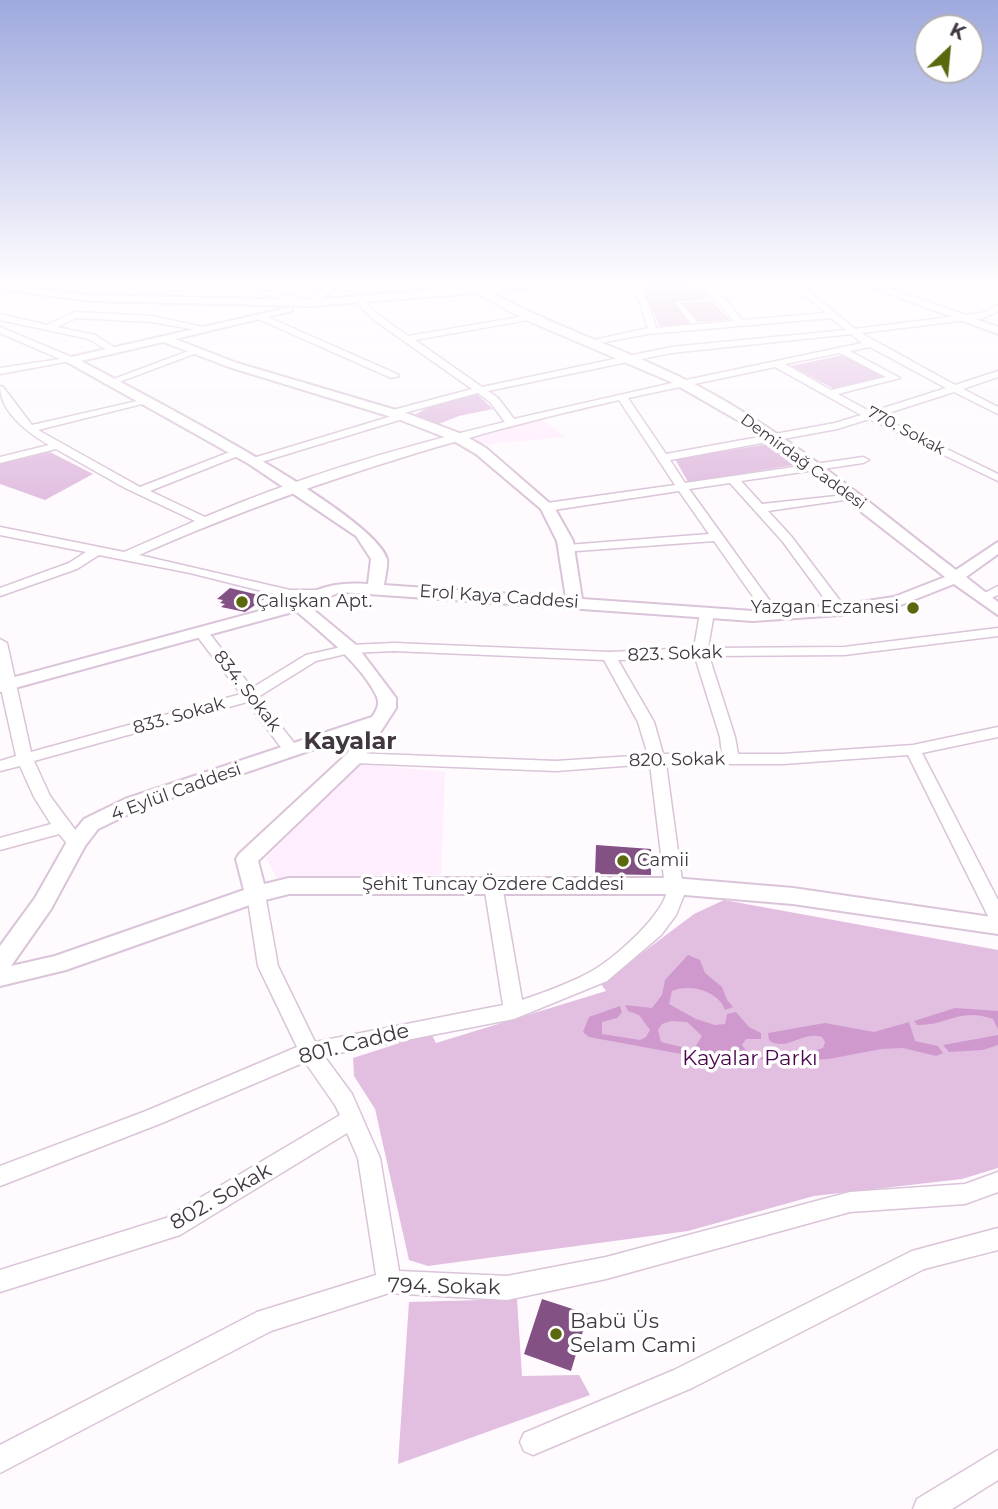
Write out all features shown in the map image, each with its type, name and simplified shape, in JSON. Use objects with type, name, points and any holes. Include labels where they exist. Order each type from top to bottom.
[{"type":"street","points":[[60,355],[239,452],[294,485],[362,533],[379,559],[376,587]]},
{"type":"street","points":[[0,371],[93,355]]},
{"type":"street","points":[[108,383],[185,355]]},
{"type":"street","points":[[208,355],[398,414],[457,437],[481,451],[547,507],[567,548],[575,603]]},
{"type":"street","points":[[348,355],[394,376]]},
{"type":"street","points":[[430,355],[494,400],[512,424]]},
{"type":"street","name":"Demirdağ Caddesi","points":[[625,355],[685,385],[774,437],[998,610]]},
{"type":"street","points":[[254,461],[380,425],[398,414],[480,390],[638,355]]},
{"type":"street","points":[[126,556],[202,520],[294,485],[457,437],[622,397],[818,355]]},
{"type":"street","points":[[834,392],[895,378],[850,355]]},
{"type":"street","points":[[893,355],[998,411]]},
{"type":"street","name":"770. Sokak","points":[[778,363],[834,392],[871,416],[998,478]]},
{"type":"street","points":[[664,458],[837,426],[953,387],[995,377]]},
{"type":"street","points":[[0,389],[29,429],[55,446],[202,520]]},
{"type":"street","points":[[622,397],[716,537],[773,615]]},
{"type":"street","points":[[29,429],[142,401]]},
{"type":"street","points":[[0,460],[55,446]]},
{"type":"street","points":[[140,491],[239,452]]},
{"type":"street","points":[[547,507],[863,460]]},
{"type":"street","points":[[732,478],[761,508],[840,610]]},
{"type":"street","points":[[761,508],[851,496]]},
{"type":"street","points":[[0,531],[126,556],[290,594],[318,593]]},
{"type":"street","points":[[567,548],[716,537]]},
{"type":"street","name":"Erol Kaya Caddesi","points":[[4,686],[299,605],[318,593],[339,587],[376,587],[707,613],[773,615],[840,610],[898,601],[955,578],[998,547]]},
{"type":"street","points":[[0,592],[73,566],[98,550]]},
{"type":"street","points":[[982,598],[998,590]]},
{"type":"street","points":[[299,605],[350,649],[387,698],[387,708],[354,758],[247,859],[268,966],[309,1051],[344,1100],[369,1158],[389,1282]]},
{"type":"street","points":[[707,613],[701,652],[720,720],[732,750],[730,759]]},
{"type":"street","name":"834. Sokak","points":[[201,632],[292,751]]},
{"type":"street","name":"823. Sokak","points":[[350,649],[394,647],[609,656],[844,651],[998,632]]},
{"type":"street","points":[[0,643],[4,686],[25,760],[48,813],[76,843]]},
{"type":"street","name":"833. Sokak","points":[[0,766],[250,696],[311,658],[350,649]]},
{"type":"street","points":[[609,656],[646,722],[657,759],[673,886]]},
{"type":"street","name":"4 Eylül Caddesi","points":[[0,963],[43,903],[76,843],[91,824],[132,804],[379,721]]},
{"type":"street","name":"820. Sokak","points":[[354,758],[556,765],[657,759],[783,759],[913,750],[998,732]]},
{"type":"street","points":[[913,750],[998,918]]},
{"type":"street","points":[[0,844],[62,827]]},
{"type":"street","points":[[492,885],[514,1011]]},
{"type":"street","name":"Şehit Tuncay Özdere Caddesi","points":[[0,977],[58,964],[256,894],[289,886],[673,886],[793,896],[998,926]]},
{"type":"street","name":"801. Cadde","points":[[0,1176],[154,1118],[309,1051],[514,1011],[600,976],[654,930],[673,902],[673,886]]},
{"type":"street","name":"802. Sokak","points":[[0,1281],[172,1227],[352,1119]]},
{"type":"street","name":"794. Sokak","points":[[0,1459],[266,1321],[389,1282],[508,1288],[607,1268],[850,1202],[965,1194],[998,1182]]},
{"type":"street","points":[[533,1442],[683,1379],[920,1259],[998,1239]]},
{"type":"street","points":[[926,1509],[998,1464]]},
{"type":"shaded area","points":[[541,418],[566,437],[479,445],[475,435]]},
{"type":"shaded area","points":[[358,764],[445,772],[441,875],[277,878],[266,858]]},
{"type":"shaded area","points":[[688,955],[700,960],[705,973],[722,987],[733,1007],[725,1010],[717,998],[695,988],[672,991],[669,1004],[696,1019],[715,1025],[725,1024],[727,1014],[736,1012],[749,1027],[761,1033],[761,1039],[746,1039],[742,1045],[758,1057],[780,1058],[823,1048],[825,1042],[822,1037],[808,1036],[782,1044],[769,1040],[768,1033],[825,1023],[874,1032],[909,1022],[915,1041],[938,1046],[943,1053],[936,1056],[903,1048],[881,1049],[829,1059],[776,1062],[727,1052],[692,1056],[589,1037],[583,1032],[589,1017],[620,1006],[622,1012],[617,1018],[602,1022],[602,1034],[640,1040],[646,1037],[650,1030],[639,1015],[628,1011],[625,1005],[652,1008],[662,995],[665,980]],"holes":[[[671,1021],[687,1022],[702,1036],[693,1050],[661,1042],[658,1030],[662,1024]]]},
{"type":"shaded area","points":[[955,1008],[998,1011],[998,1029],[993,1019],[971,1015],[928,1025],[917,1025],[914,1021]]},
{"type":"shaded area","points":[[998,1035],[998,1045],[983,1050],[949,1052],[943,1045]]},
{"type":"green space","points":[[844,355],[892,380],[840,392],[791,366]]},
{"type":"green space","points":[[477,394],[493,409],[459,416],[434,426],[414,419],[414,415],[433,405]]},
{"type":"green space","points":[[768,444],[795,465],[688,482],[675,459]]},
{"type":"green space","points":[[50,452],[93,474],[45,500],[0,484],[0,464]]},
{"type":"green space","name":"Kayalar Parkı","points":[[724,900],[998,950],[998,1168],[962,1179],[814,1196],[688,1231],[428,1266],[409,1260],[375,1109],[354,1076],[353,1058],[431,1033],[436,1043],[606,991],[601,984],[694,914]]},
{"type":"green space","points":[[517,1299],[522,1376],[579,1375],[590,1395],[398,1464],[409,1302]]},
{"type":"building","name":"Çalışkan Apt.","points":[[230,588],[267,597],[245,612],[221,607],[225,604],[220,603],[223,600],[217,599]]},
{"type":"building","name":"Camii","points":[[596,845],[651,849],[651,875],[595,874]]},
{"type":"building","name":"Babü Üs Selam Cami","points":[[542,1299],[588,1314],[571,1371],[524,1354]]},
{"type":"place","name":"Çalışkan Apt.","points":[[242,602]]},
{"type":"place","name":"Yazgan Eczanesi","points":[[913,608]]},
{"type":"place","name":"Camii","points":[[623,861]]},
{"type":"place","name":"Babü Üs Selam Cami","points":[[556,1334]]},
{"type":"district","name":"Kayalar","points":[[350,742]]}]
